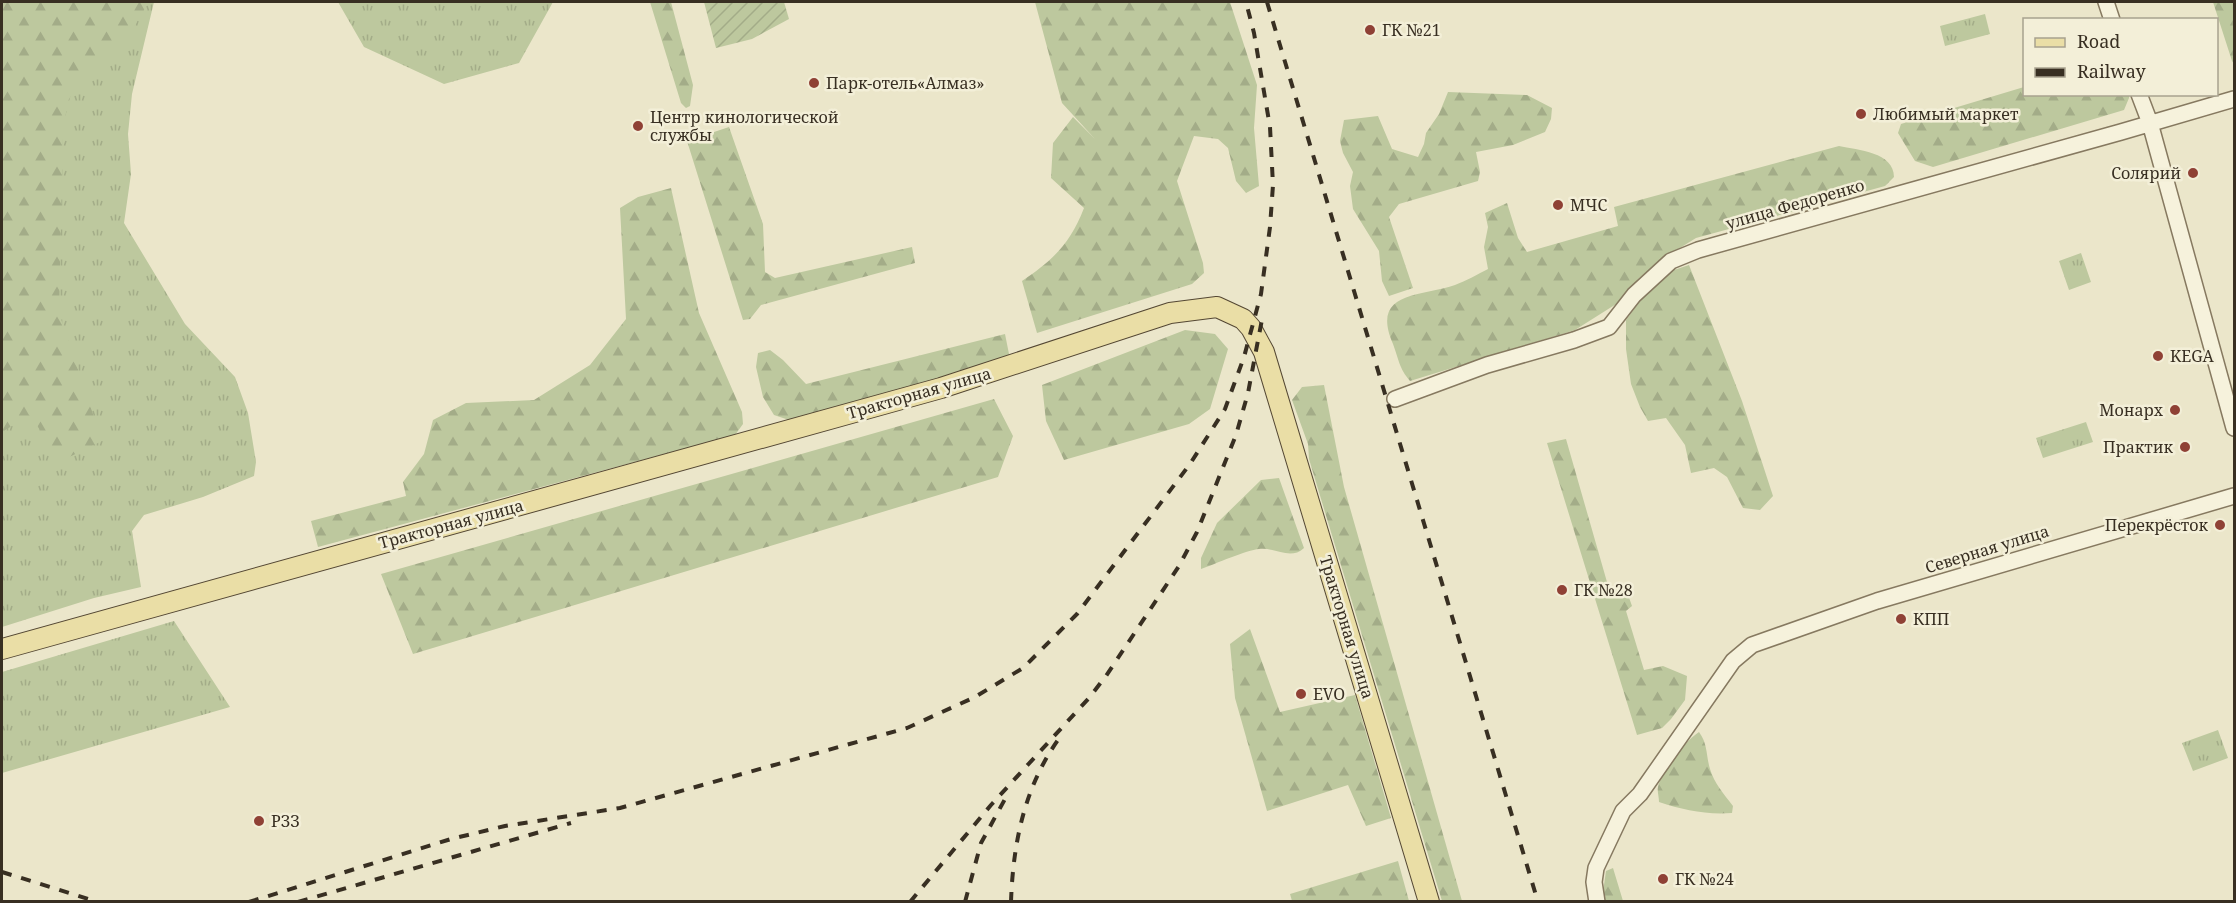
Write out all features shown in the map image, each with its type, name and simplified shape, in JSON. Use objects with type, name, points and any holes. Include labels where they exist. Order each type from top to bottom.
[{"type":"main road","name":"Тракторная улица","points":[[2,649],[941,388],[1170,313],[1216,308],[1243,319],[1251,328],[1264,352],[1430,902]]},
{"type":"street","points":[[2106,2],[2111,18]]},
{"type":"street","points":[[2140,96],[2150,123],[2235,428]]},
{"type":"street","name":"улица Федоренко","points":[[1395,399],[1487,364],[1574,340],[1609,327],[1634,295],[1671,261],[1698,250],[2235,99]]},
{"type":"street","name":"Северная улица","points":[[1597,902],[1594,882],[1596,868],[1623,811],[1640,794],[1733,661],[1752,645],[1887,597],[2235,496]]},
{"type":"green space","points":[[2,2],[154,2],[132,94],[128,134],[131,174],[124,223],[185,324],[235,377],[248,413],[256,462],[254,476],[203,497],[144,515],[132,531],[141,587],[94,598],[2,627]]},
{"type":"green space","points":[[2,2],[146,2],[146,7],[116,56],[75,78],[63,125],[59,313],[102,441],[61,461],[30,415],[2,432]]},
{"type":"green space","points":[[338,2],[553,2],[519,63],[444,84],[364,47]]},
{"type":"green space","points":[[650,2],[671,2],[693,85],[690,106],[686,108],[681,103]]},
{"type":"green space","points":[[704,2],[784,2],[789,19],[752,39],[716,48]]},
{"type":"green space","points":[[1035,2],[1230,2],[1257,85],[1254,128],[1259,186],[1246,193],[1236,181],[1228,148],[1218,139],[1194,136],[1177,181],[1203,263],[1204,273],[1192,284],[1037,333],[1022,281],[1043,266],[1059,250],[1073,232],[1084,208],[1051,178],[1053,143],[1073,117],[1095,139],[1062,103]]},
{"type":"green space","points":[[2213,2],[2234,2],[2234,64],[2232,61]]},
{"type":"green space","points":[[1985,14],[1990,34],[1945,46],[1940,26]]},
{"type":"green space","points":[[2023,87],[2023,96],[2129,96],[2124,110],[1933,167],[1915,161],[1898,133],[1901,124]]},
{"type":"green space","points":[[1448,92],[1527,95],[1552,108],[1551,119],[1545,132],[1513,145],[1476,152],[1480,172],[1478,181],[1399,204],[1389,217],[1413,288],[1389,296],[1382,281],[1379,251],[1353,209],[1350,186],[1353,172],[1343,153],[1340,141],[1344,120],[1378,116],[1392,149],[1418,157],[1426,133],[1439,114]]},
{"type":"green space","points":[[729,127],[763,224],[765,272],[775,278],[912,247],[915,263],[761,305],[750,319],[743,320],[687,141]]},
{"type":"green space","points":[[1839,146],[1882,157],[1888,162],[1894,177],[1885,186],[1696,238],[1662,259],[1638,279],[1621,301],[1575,330],[1410,381],[1401,368],[1388,327],[1388,314],[1393,305],[1402,299],[1455,285],[1488,269],[1484,247],[1488,227],[1485,213],[1507,203],[1518,238],[1527,252],[1618,226],[1614,207]]},
{"type":"green space","points":[[671,188],[699,313],[742,412],[743,424],[735,435],[318,547],[311,521],[406,496],[403,482],[424,454],[433,420],[466,403],[534,400],[590,365],[626,319],[620,208],[638,197]]},
{"type":"green space","points":[[2081,253],[2091,282],[2069,290],[2059,261]]},
{"type":"green space","points":[[1689,265],[1742,401],[1773,496],[1760,510],[1743,508],[1727,477],[1714,468],[1691,473],[1685,445],[1666,418],[1648,421],[1631,384],[1626,349],[1626,320],[1643,297],[1671,271]]},
{"type":"green space","points":[[1185,330],[1215,334],[1228,349],[1210,409],[1189,424],[1064,460],[1046,421],[1042,385]]},
{"type":"green space","points":[[1005,334],[1010,359],[789,420],[774,415],[763,397],[756,367],[758,353],[770,350],[806,384]]},
{"type":"green space","points":[[1324,385],[1344,487],[1462,901],[1442,901],[1309,459],[1308,444],[1292,400],[1302,387]]},
{"type":"green space","points":[[994,399],[1013,436],[998,477],[413,654],[381,574]]},
{"type":"green space","points":[[2086,422],[2093,442],[2043,458],[2036,438]]},
{"type":"green space","points":[[1566,439],[1609,589],[1626,589],[1632,606],[1626,611],[1644,670],[1663,666],[1687,676],[1685,700],[1662,728],[1637,735],[1547,443]]},
{"type":"green space","points":[[1279,478],[1304,548],[1299,552],[1288,554],[1265,549],[1254,550],[1201,569],[1201,558],[1217,523],[1261,480]]},
{"type":"green space","points":[[174,621],[230,707],[2,773],[2,672]]},
{"type":"green space","points":[[1250,629],[1280,712],[1355,695],[1391,818],[1366,826],[1348,785],[1267,811],[1235,698],[1230,644]]},
{"type":"green space","points":[[2218,730],[2228,758],[2193,771],[2182,743]]},
{"type":"green space","points":[[1699,732],[1712,774],[1733,806],[1732,813],[1695,811],[1659,802],[1658,787],[1664,772],[1681,749]]},
{"type":"green space","points":[[1398,861],[1409,901],[1292,901],[1290,894]]},
{"type":"green space","points":[[1613,868],[1623,901],[1605,901],[1603,892],[1606,871]]},
{"type":"railway","points":[[249,902],[451,839],[505,826],[620,808],[907,728],[975,697],[1023,668],[1077,614],[1190,464],[1225,409],[1244,357],[1261,294],[1273,185],[1270,127],[1254,33],[1246,2]]},
{"type":"railway","points":[[1267,2],[1538,902]]},
{"type":"railway","points":[[910,902],[991,805],[1089,698],[1179,566],[1197,532],[1236,435],[1248,393],[1263,314]]},
{"type":"railway","points":[[1011,902],[1014,859],[1022,817],[1037,777],[1058,740]]},
{"type":"railway","points":[[965,902],[981,843],[1005,799]]},
{"type":"railway","points":[[298,902],[571,823]]},
{"type":"railway","points":[[2,872],[98,902]]},
{"type":"place","name":"ГК №21","points":[[1370,30]]},
{"type":"place","name":"Парк-отель«Алмаз»","points":[[814,83]]},
{"type":"place","name":"Любимый маркет","points":[[1861,114]]},
{"type":"place","name":"Центр кинологической службы","points":[[638,126]]},
{"type":"place","name":"Солярий","points":[[2193,173]]},
{"type":"place","name":"МЧС","points":[[1558,205]]},
{"type":"place","name":"KEGA","points":[[2158,356]]},
{"type":"place","name":"Монарх","points":[[2175,410]]},
{"type":"place","name":"Практик","points":[[2185,447]]},
{"type":"place","name":"Перекрёсток","points":[[2220,525]]},
{"type":"place","name":"ГК №28","points":[[1562,590]]},
{"type":"place","name":"КПП","points":[[1901,619]]},
{"type":"place","name":"EVO","points":[[1301,694]]},
{"type":"place","name":"РЗЗ","points":[[259,821]]},
{"type":"place","name":"ГК №24","points":[[1663,879]]}]
